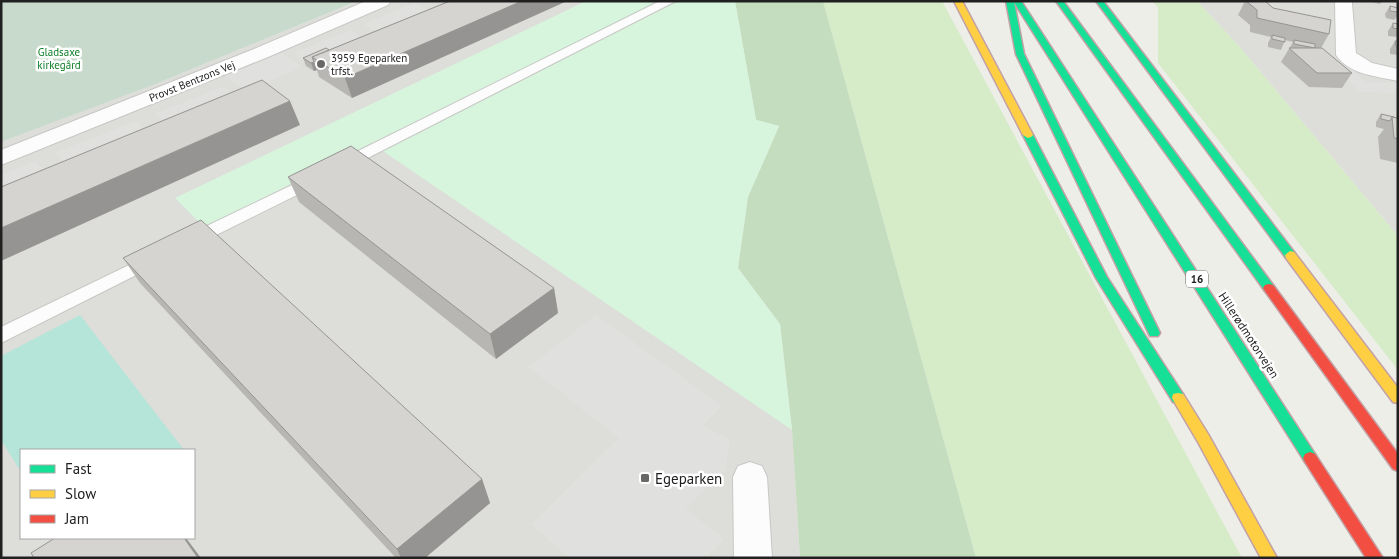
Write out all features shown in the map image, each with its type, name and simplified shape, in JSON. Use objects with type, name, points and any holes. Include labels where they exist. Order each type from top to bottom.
[{"type":"highway","points":[[958,1],[1102,278],[1203,438],[1269,558]]},
{"type":"highway","points":[[1010,1],[1020,54],[1203,438]]},
{"type":"highway","name":"Hillerødmotorvejen","points":[[1017,1],[1375,558]]},
{"type":"highway","points":[[1059,1],[1398,465]]},
{"type":"highway","points":[[1099,1],[1398,398]]},
{"type":"street","name":"Provst Bentzons Vej","points":[[1,158],[255,55],[382,1]]},
{"type":"street","points":[[1343,3],[1346,55],[1365,68],[1398,75]]},
{"type":"street","points":[[750,477],[753,558]]},
{"type":"lane","points":[[1,336],[670,1]]},
{"type":"shaded area","points":[[357,1],[735,1],[780,324],[792,430],[800,558],[1,558],[1,142],[153,85]]},
{"type":"shaded area","points":[[1197,1],[1398,1],[1398,236],[1239,46]]},
{"type":"shaded area","points":[[415,3],[439,16],[388,38],[363,24]]},
{"type":"shaded area","points":[[351,30],[374,45],[318,69],[293,53]]},
{"type":"shaded area","points":[[282,53],[302,67],[247,91],[226,76]]},
{"type":"shaded area","points":[[1323,57],[1339,58],[1366,82],[1398,83],[1398,93],[1360,92]]},
{"type":"shaded area","points":[[224,86],[246,103],[175,133],[154,114]]},
{"type":"shaded area","points":[[136,121],[157,141],[77,174],[55,153]]},
{"type":"shaded area","points":[[36,161],[56,183],[1,206],[1,175]]},
{"type":"shaded area","points":[[596,315],[722,406],[703,426],[730,440],[725,470],[686,509],[724,539],[709,555],[711,558],[569,558],[531,524],[619,438],[528,367]]},
{"type":"green space","name":"Gladsaxe kirkegård","points":[[1,1],[357,1],[153,85],[1,142]]},
{"type":"green space","points":[[586,1],[735,1],[756,120],[779,126],[748,197],[738,268],[780,324],[792,430],[371,143],[205,228],[175,198]]},
{"type":"green space","points":[[735,1],[823,1],[976,558],[800,558],[792,430],[780,324],[738,268],[748,197],[779,126],[756,120]]},
{"type":"green space","points":[[823,1],[942,1],[1242,558],[976,558]]},
{"type":"green space","points":[[1152,1],[1197,1],[1239,46],[1398,236],[1398,370],[1158,63],[1158,7]]},
{"type":"green space","points":[[80,315],[183,449],[20,449],[20,470],[1,440],[1,356]]},
{"type":"building","points":[[450,1],[522,1],[345,78],[312,57]]},
{"type":"building","points":[[1246,1],[1265,1],[1273,8],[1331,20],[1329,34],[1257,18],[1257,10]]},
{"type":"building","points":[[1390,6],[1398,8],[1398,12],[1390,11]]},
{"type":"building","points":[[1393,23],[1398,24],[1398,29],[1393,28]]},
{"type":"building","points":[[1272,35],[1285,38],[1285,42],[1272,39]]},
{"type":"building","points":[[1294,40],[1315,44],[1315,48],[1294,44]]},
{"type":"building","points":[[326,48],[329,50],[312,57],[314,62],[311,63],[303,58]]},
{"type":"building","points":[[1289,48],[1322,48],[1352,73],[1317,73]]},
{"type":"building","points":[[262,80],[290,101],[1,228],[1,187]]},
{"type":"building","points":[[1381,114],[1394,117],[1390,121],[1381,119]]},
{"type":"building","points":[[1392,117],[1398,118],[1398,139],[1394,138]]},
{"type":"building","points":[[351,146],[554,288],[490,334],[288,177]]},
{"type":"building","points":[[201,220],[482,479],[397,549],[123,258]]},
{"type":"building","points":[[53,539],[185,539],[198,558],[34,558],[31,553]]},
{"type":"traffic: fast","points":[[1010,1],[1020,54],[1154,333]]},
{"type":"traffic: fast","points":[[1017,1],[1310,458]]},
{"type":"traffic: fast","points":[[1059,1],[1269,288]]},
{"type":"traffic: fast","points":[[1099,1],[1290,255]]},
{"type":"traffic: fast","points":[[1028,135],[1102,278],[1178,398]]},
{"type":"traffic: slow","points":[[958,1],[1028,135]]},
{"type":"traffic: slow","points":[[1290,255],[1398,398]]},
{"type":"traffic: slow","points":[[1178,398],[1203,438],[1269,558]]},
{"type":"traffic: jam","points":[[1269,288],[1398,465]]},
{"type":"traffic: jam","points":[[1310,458],[1375,558]]},
{"type":"place","name":"3959 Egeparken trfst.","points":[[321,64]]},
{"type":"place","name":"Egeparken","points":[[645,478]]}]
